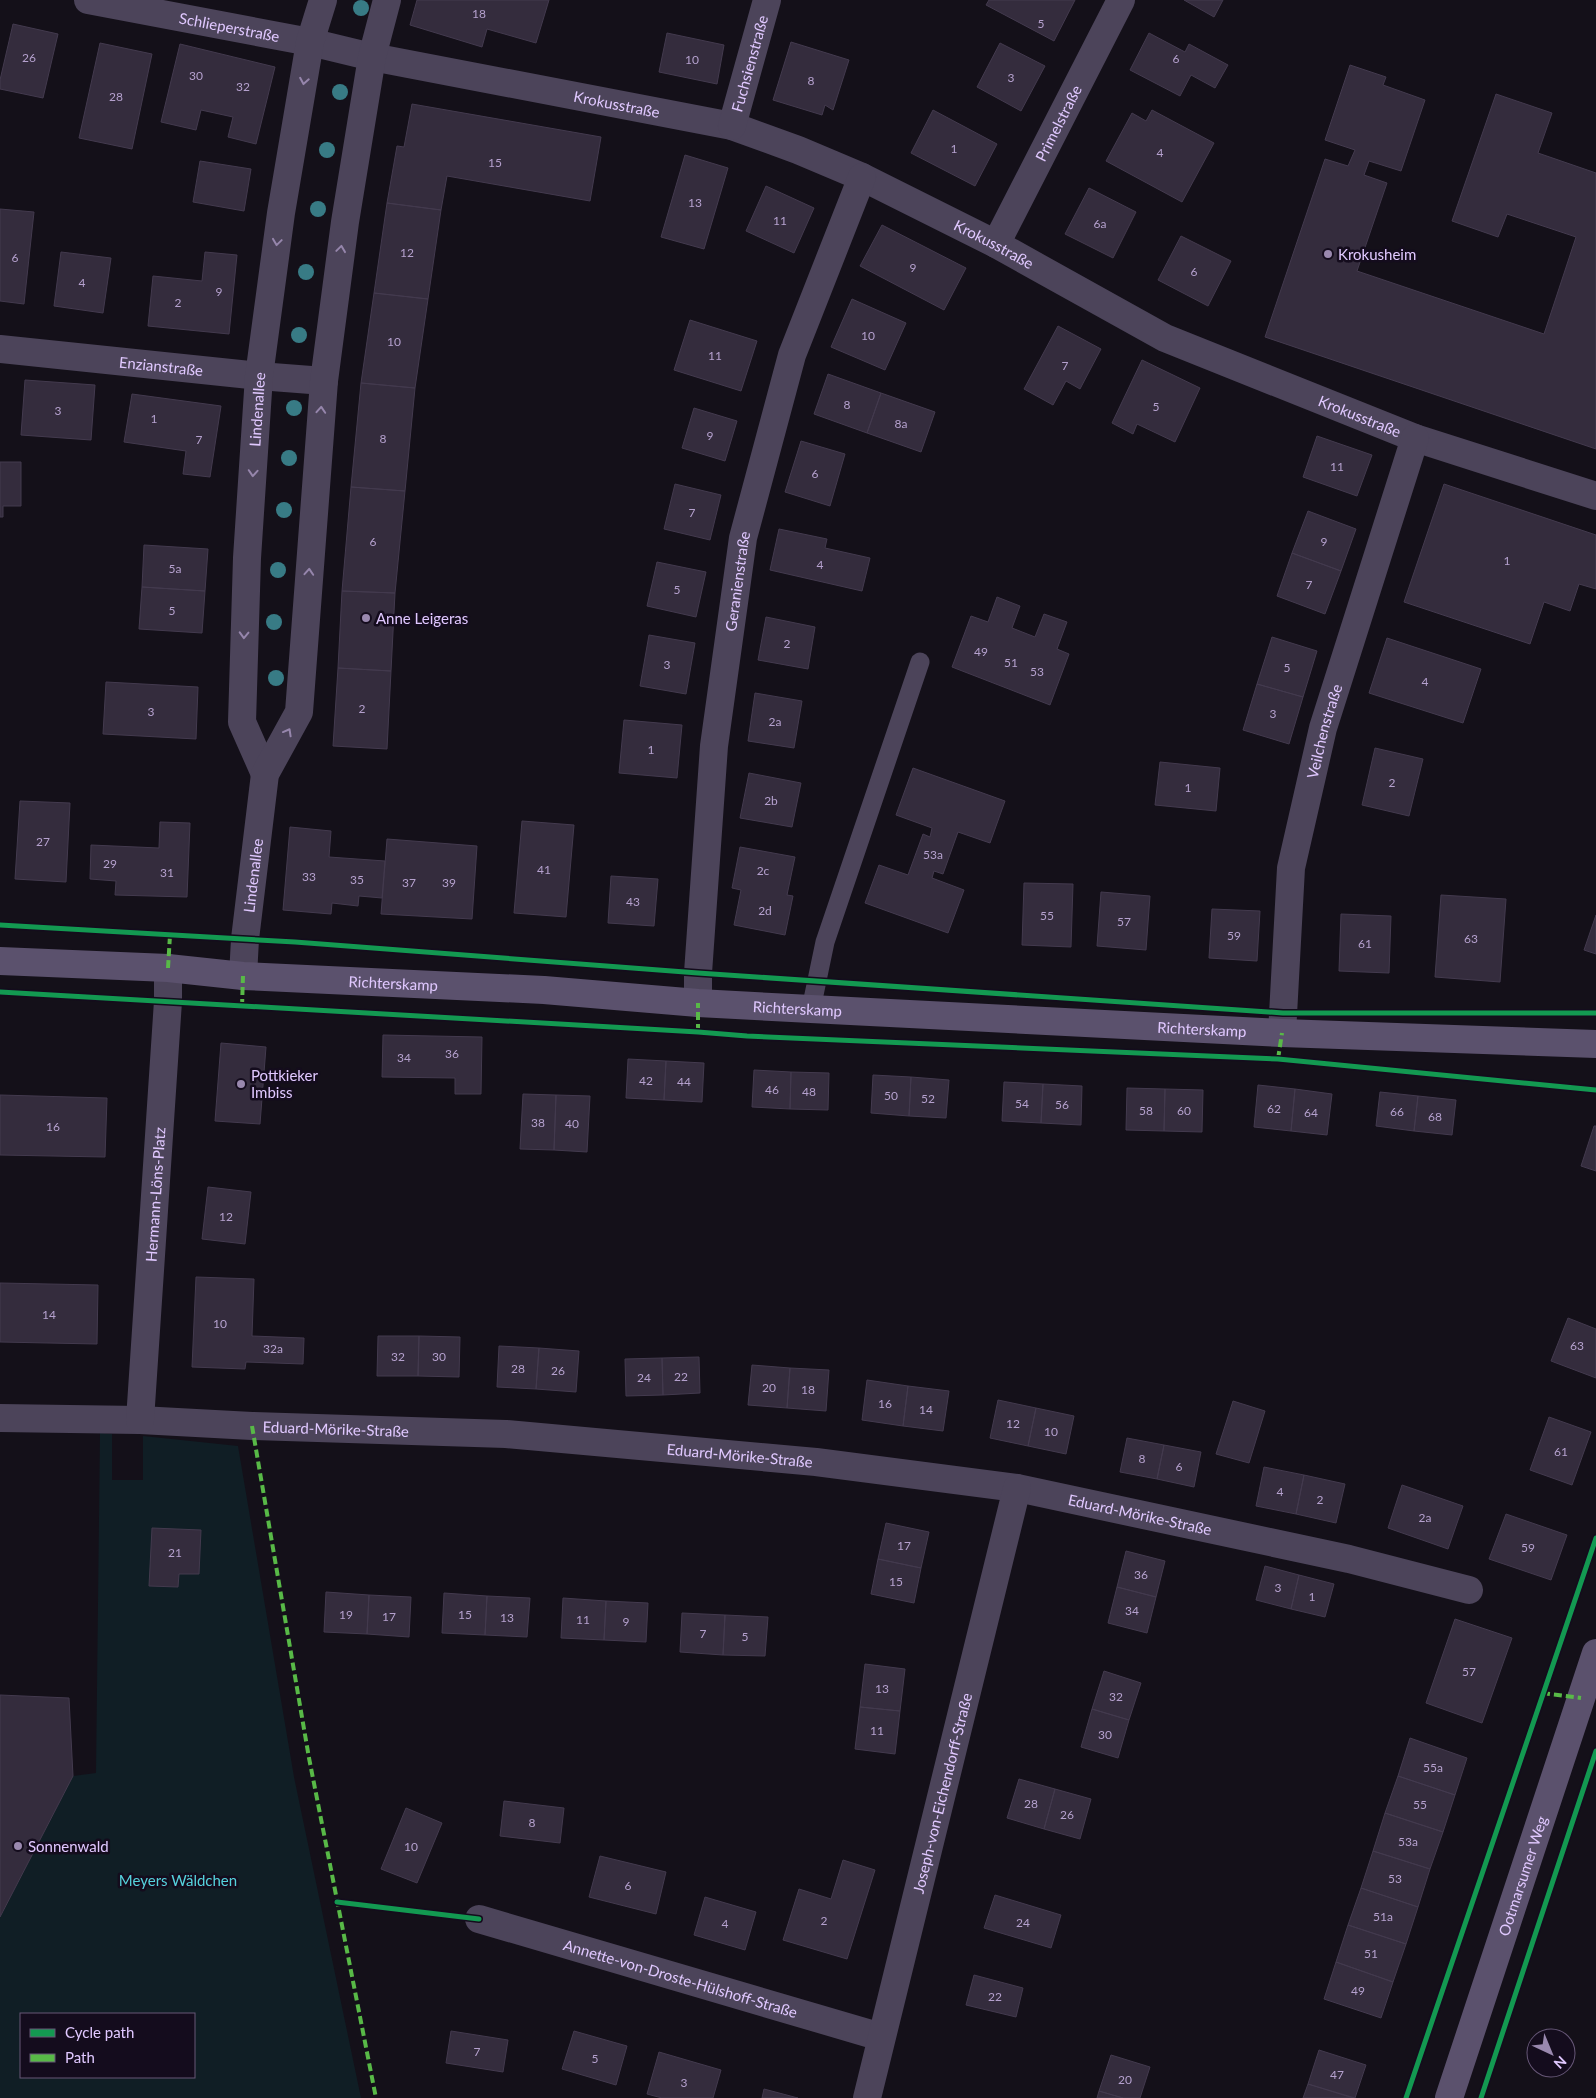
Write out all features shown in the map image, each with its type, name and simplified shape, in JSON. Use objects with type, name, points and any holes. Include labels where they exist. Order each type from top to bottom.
[{"type":"street","name":"Schlieperstraße","points":[[88,0],[310,42]]},
{"type":"street","name":"Lindenallee","points":[[265,774],[242,722],[247,558],[259,376],[281,213],[310,42],[323,0]]},
{"type":"street","name":"Lindenallee","points":[[243,976],[245,939],[265,774],[299,712],[324,380],[345,222],[372,57],[387,0]]},
{"type":"street","name":"Fuchsienstraße","points":[[732,126],[767,0]]},
{"type":"street","name":"Primelstraße","points":[[996,244],[1120,0]]},
{"type":"street","points":[[310,42],[372,57]]},
{"type":"street","name":"Krokusstraße","points":[[372,57],[732,126],[798,150],[862,177],[996,244],[1165,338],[1416,438],[1596,496]]},
{"type":"street","name":"Geranienstraße","points":[[698,1003],[698,973],[714,746],[743,538],[792,355],[862,177]]},
{"type":"street","name":"Enzianstraße","points":[[0,349],[259,376],[324,380]]},
{"type":"street","name":"Veilchenstraße","points":[[1282,1033],[1291,868],[1323,728],[1416,438]]},
{"type":"street","name":"Richterskamp","points":[[0,961],[168,968],[243,976],[544,990],[698,1003],[811,1009],[1282,1033],[1596,1044]]},
{"type":"street","name":"Hermann-Löns-Platz","points":[[140,1420],[168,1001],[168,968]]},
{"type":"street","name":"Eduard-Mörike-Straße","points":[[0,1418],[140,1420],[262,1427],[506,1434],[816,1462],[1017,1488],[1349,1559],[1469,1590]]},
{"type":"street","name":"Joseph-von-Eichendorff-Straße","points":[[867,2098],[1017,1488]]},
{"type":"street","name":"Ootmarsumer Weg","points":[[1449,2098],[1589,1699],[1596,1653]]},
{"type":"street","name":"Annette-von-Droste-Hülshoff-Straße","points":[[479,1920],[881,2037]]},
{"type":"lane","points":[[811,1009],[825,942],[920,662]]},
{"type":"green space","name":"Meyers Wäldchen","points":[[100,1433],[112,1434],[112,1480],[143,1480],[143,1436],[238,1446],[294,1777],[361,2098],[0,2098],[0,1917],[73,1776],[96,1773]]},
{"type":"building","points":[[417,0],[549,0],[536,43],[487,29],[482,47],[410,25]]},
{"type":"building","points":[[989,0],[1075,0],[1054,41],[986,5]]},
{"type":"building","points":[[1184,0],[1223,0],[1214,17]]},
{"type":"building","points":[[13,24],[58,34],[43,98],[0,89],[0,80]]},
{"type":"building","points":[[667,33],[724,45],[717,84],[659,72]]},
{"type":"building","points":[[1149,33],[1185,52],[1189,44],[1228,65],[1215,88],[1191,75],[1180,96],[1130,70]]},
{"type":"building","points":[[791,42],[849,60],[833,110],[825,105],[822,115],[773,100]]},
{"type":"building","points":[[100,43],[152,54],[132,149],[79,138]]},
{"type":"building","points":[[1000,43],[1045,66],[1021,111],[977,87]]},
{"type":"building","points":[[180,44],[275,67],[256,144],[228,137],[233,117],[201,110],[196,130],[161,122]]},
{"type":"building","name":"Krokusheim","points":[[1350,65],[1386,77],[1383,85],[1425,100],[1401,171],[1369,161],[1364,175],[1387,183],[1357,271],[1544,334],[1576,237],[1507,214],[1498,237],[1452,221],[1496,94],[1552,113],[1538,153],[1596,173],[1596,449],[1265,337],[1325,159],[1348,166],[1355,150],[1325,140]]},
{"type":"building","points":[[412,104],[601,137],[590,201],[447,176],[441,210],[387,203],[397,146],[404,147]]},
{"type":"building","points":[[933,110],[997,144],[975,186],[911,153]]},
{"type":"building","points":[[1152,110],[1214,143],[1182,202],[1106,161],[1132,113],[1146,121]]},
{"type":"building","points":[[685,155],[728,168],[704,249],[661,237]]},
{"type":"building","points":[[200,161],[251,169],[244,211],[193,202]]},
{"type":"building","points":[[766,186],[814,208],[794,253],[746,231]]},
{"type":"building","points":[[1089,188],[1136,212],[1113,258],[1065,234]]},
{"type":"building","points":[[387,203],[441,210],[428,299],[374,293]]},
{"type":"building","points":[[0,209],[34,212],[24,304],[0,301]]},
{"type":"building","points":[[882,225],[966,268],[944,310],[860,266]]},
{"type":"building","points":[[1181,236],[1231,261],[1208,306],[1158,280]]},
{"type":"building","points":[[61,252],[111,258],[103,313],[54,306]]},
{"type":"building","points":[[205,252],[237,255],[229,334],[148,326],[153,276],[202,281]]},
{"type":"building","points":[[374,293],[428,299],[415,388],[361,383]]},
{"type":"building","points":[[852,299],[906,323],[885,370],[831,347]]},
{"type":"building","points":[[690,320],[757,341],[741,391],[674,370]]},
{"type":"building","points":[[1058,326],[1101,349],[1080,389],[1066,381],[1053,405],[1024,389]]},
{"type":"building","points":[[1142,360],[1200,388],[1175,442],[1137,424],[1133,434],[1112,423]]},
{"type":"building","points":[[828,374],[881,393],[867,433],[814,414]]},
{"type":"building","points":[[25,380],[95,385],[91,440],[21,435]]},
{"type":"building","points":[[361,383],[415,388],[405,491],[351,487]]},
{"type":"building","points":[[881,393],[935,412],[921,452],[867,433]]},
{"type":"building","points":[[132,394],[221,406],[210,477],[183,474],[186,451],[124,442]]},
{"type":"building","points":[[694,408],[737,421],[725,461],[682,448]]},
{"type":"building","points":[[1317,436],[1372,455],[1357,496],[1303,477]]},
{"type":"building","points":[[801,441],[845,454],[830,506],[785,492]]},
{"type":"building","points":[[0,462],[21,462],[21,506],[3,506],[3,517],[0,517]]},
{"type":"building","points":[[675,484],[721,495],[710,540],[664,529]]},
{"type":"building","points":[[1444,484],[1596,535],[1596,589],[1579,584],[1570,611],[1544,602],[1530,644],[1404,602]]},
{"type":"building","points":[[351,487],[405,491],[395,593],[342,591]]},
{"type":"building","points":[[1308,511],[1356,529],[1341,571],[1292,553]]},
{"type":"building","points":[[779,529],[827,539],[825,548],[870,558],[862,591],[770,570]]},
{"type":"building","points":[[144,545],[208,549],[205,591],[142,587]]},
{"type":"building","points":[[1292,553],[1341,571],[1325,614],[1277,596]]},
{"type":"building","points":[[657,562],[706,572],[696,617],[647,606]]},
{"type":"building","points":[[142,587],[205,591],[202,633],[139,629]]},
{"type":"building","points":[[342,591],[395,593],[391,671],[338,668]]},
{"type":"building","points":[[997,597],[1020,606],[1012,628],[1035,637],[1044,614],[1067,622],[1057,649],[1069,654],[1050,705],[952,667],[971,616],[988,622]]},
{"type":"building","points":[[766,617],[815,627],[808,669],[758,660]]},
{"type":"building","points":[[649,635],[695,643],[686,694],[640,686]]},
{"type":"building","points":[[1272,637],[1317,651],[1303,697],[1257,684]]},
{"type":"building","points":[[1387,638],[1481,669],[1463,723],[1369,693]]},
{"type":"building","points":[[338,668],[391,671],[387,749],[333,746]]},
{"type":"building","points":[[106,682],[198,687],[196,739],[103,734]]},
{"type":"building","points":[[1257,684],[1303,697],[1289,744],[1243,730]]},
{"type":"building","points":[[755,693],[802,701],[794,748],[748,741]]},
{"type":"building","points":[[624,720],[682,725],[677,778],[619,773]]},
{"type":"building","points":[[1375,748],[1423,759],[1409,816],[1362,805]]},
{"type":"building","points":[[1160,762],[1220,768],[1216,811],[1155,805]]},
{"type":"building","points":[[913,768],[1005,801],[990,843],[958,832],[943,874],[934,871],[932,878],[964,890],[948,933],[865,903],[879,865],[908,875],[923,834],[930,837],[932,828],[896,815]]},
{"type":"building","points":[[749,773],[801,783],[792,827],[740,818]]},
{"type":"building","points":[[20,801],[70,803],[66,882],[15,879]]},
{"type":"building","points":[[522,821],[574,825],[566,917],[514,913]]},
{"type":"building","points":[[160,822],[190,823],[187,897],[115,895],[116,881],[90,879],[91,845],[159,848]]},
{"type":"building","points":[[290,827],[331,831],[329,857],[385,861],[382,898],[359,896],[358,906],[332,903],[331,914],[283,910]]},
{"type":"building","points":[[387,839],[477,846],[472,919],[381,914]]},
{"type":"building","points":[[740,847],[795,857],[787,895],[793,896],[785,935],[734,925],[741,890],[732,888]]},
{"type":"building","points":[[611,876],[658,879],[654,926],[608,923]]},
{"type":"building","points":[[1024,883],[1073,884],[1071,947],[1022,945]]},
{"type":"building","points":[[1101,892],[1150,896],[1146,950],[1097,946]]},
{"type":"building","points":[[1441,895],[1506,899],[1500,982],[1435,977]]},
{"type":"building","points":[[1212,909],[1260,911],[1257,961],[1209,958]]},
{"type":"building","points":[[1341,914],[1391,916],[1389,973],[1339,971]]},
{"type":"building","points":[[1596,915],[1596,954],[1584,950]]},
{"type":"building","points":[[383,1035],[482,1037],[481,1094],[455,1094],[455,1078],[382,1077]]},
{"type":"building","name":"Pottkieker Imbiss","points":[[221,1043],[266,1047],[260,1124],[215,1121]]},
{"type":"building","points":[[628,1059],[666,1061],[664,1100],[626,1098]]},
{"type":"building","points":[[666,1061],[704,1063],[702,1102],[664,1100]]},
{"type":"building","points":[[754,1070],[791,1072],[790,1109],[752,1107]]},
{"type":"building","points":[[791,1072],[829,1073],[828,1110],[790,1109]]},
{"type":"building","points":[[873,1075],[911,1077],[909,1116],[871,1113]]},
{"type":"building","points":[[911,1077],[949,1080],[946,1118],[909,1116]]},
{"type":"building","points":[[1004,1082],[1043,1084],[1041,1123],[1002,1121]]},
{"type":"building","points":[[1043,1084],[1082,1086],[1081,1125],[1041,1123]]},
{"type":"building","points":[[1258,1085],[1295,1089],[1291,1131],[1254,1127]]},
{"type":"building","points":[[1127,1088],[1165,1089],[1164,1131],[1126,1130]]},
{"type":"building","points":[[1165,1089],[1203,1090],[1202,1132],[1164,1131]]},
{"type":"building","points":[[1295,1089],[1332,1094],[1327,1135],[1291,1131]]},
{"type":"building","points":[[1380,1092],[1418,1096],[1414,1131],[1376,1126]]},
{"type":"building","points":[[523,1094],[556,1095],[554,1150],[520,1149]]},
{"type":"building","points":[[0,1095],[107,1098],[105,1157],[0,1155]]},
{"type":"building","points":[[556,1095],[590,1096],[587,1152],[554,1150]]},
{"type":"building","points":[[1418,1096],[1456,1100],[1452,1135],[1414,1131]]},
{"type":"building","points":[[1594,1126],[1596,1126],[1596,1171],[1581,1166]]},
{"type":"building","points":[[208,1187],[251,1192],[245,1244],[202,1239]]},
{"type":"building","points":[[196,1277],[254,1279],[252,1336],[304,1338],[303,1364],[246,1362],[245,1369],[192,1367]]},
{"type":"building","points":[[0,1283],[98,1285],[97,1344],[0,1342]]},
{"type":"building","points":[[1568,1318],[1596,1329],[1596,1378],[1551,1361]]},
{"type":"building","points":[[378,1336],[419,1336],[418,1376],[377,1376]]},
{"type":"building","points":[[419,1336],[460,1337],[459,1377],[418,1376]]},
{"type":"building","points":[[499,1346],[539,1348],[536,1389],[497,1387]]},
{"type":"building","points":[[539,1348],[579,1351],[576,1392],[536,1389]]},
{"type":"building","points":[[699,1357],[700,1393],[663,1395],[662,1358]]},
{"type":"building","points":[[662,1358],[663,1395],[626,1396],[625,1359]]},
{"type":"building","points":[[752,1365],[790,1368],[787,1408],[748,1405]]},
{"type":"building","points":[[790,1368],[829,1370],[826,1411],[787,1408]]},
{"type":"building","points":[[867,1380],[908,1386],[903,1426],[862,1420]]},
{"type":"building","points":[[908,1386],[949,1391],[943,1431],[903,1426]]},
{"type":"building","points":[[998,1400],[1036,1408],[1028,1446],[990,1438]]},
{"type":"building","points":[[1233,1401],[1265,1411],[1249,1463],[1216,1454]]},
{"type":"building","points":[[1036,1408],[1074,1416],[1066,1454],[1028,1446]]},
{"type":"building","points":[[1549,1417],[1591,1432],[1572,1485],[1530,1470]]},
{"type":"building","points":[[1127,1438],[1164,1445],[1157,1479],[1120,1472]]},
{"type":"building","points":[[1164,1445],[1201,1452],[1194,1487],[1157,1479]]},
{"type":"building","points":[[1264,1467],[1304,1475],[1296,1514],[1256,1506]]},
{"type":"building","points":[[1304,1475],[1345,1484],[1336,1523],[1296,1514]]},
{"type":"building","points":[[1402,1485],[1463,1506],[1448,1549],[1388,1528]]},
{"type":"building","points":[[1506,1514],[1567,1535],[1551,1580],[1489,1559]]},
{"type":"building","points":[[886,1523],[929,1532],[921,1568],[878,1559]]},
{"type":"building","points":[[152,1528],[201,1530],[199,1574],[179,1574],[178,1587],[149,1586]]},
{"type":"building","points":[[1126,1551],[1165,1561],[1156,1597],[1117,1587]]},
{"type":"building","points":[[878,1559],[921,1568],[914,1603],[871,1594]]},
{"type":"building","points":[[1265,1566],[1299,1575],[1291,1609],[1256,1600]]},
{"type":"building","points":[[1299,1575],[1334,1584],[1325,1617],[1291,1609]]},
{"type":"building","points":[[1117,1587],[1156,1597],[1147,1633],[1108,1623]]},
{"type":"building","points":[[326,1592],[369,1595],[367,1634],[324,1632]]},
{"type":"building","points":[[444,1593],[487,1596],[485,1635],[442,1633]]},
{"type":"building","points":[[369,1595],[411,1597],[409,1637],[367,1634]]},
{"type":"building","points":[[487,1596],[530,1598],[527,1637],[485,1635]]},
{"type":"building","points":[[563,1598],[606,1601],[604,1640],[561,1638]]},
{"type":"building","points":[[606,1601],[648,1603],[646,1642],[604,1640]]},
{"type":"building","points":[[682,1613],[725,1615],[723,1655],[680,1652]]},
{"type":"building","points":[[725,1615],[768,1617],[765,1656],[723,1655]]},
{"type":"building","points":[[1455,1619],[1512,1638],[1482,1723],[1426,1703]]},
{"type":"building","points":[[865,1664],[905,1669],[900,1711],[860,1707]]},
{"type":"building","points":[[1104,1671],[1141,1683],[1129,1720],[1092,1709]]},
{"type":"building","name":"Sonnenwald","points":[[0,1695],[69,1698],[73,1776],[0,1917]]},
{"type":"building","points":[[860,1707],[900,1711],[895,1754],[855,1749]]},
{"type":"building","points":[[1092,1709],[1129,1720],[1118,1758],[1081,1747]]},
{"type":"building","points":[[1410,1738],[1467,1758],[1455,1795],[1398,1776]]},
{"type":"building","points":[[1398,1776],[1455,1795],[1443,1832],[1385,1813]]},
{"type":"building","points":[[1019,1779],[1055,1789],[1044,1829],[1007,1818]]},
{"type":"building","points":[[1055,1789],[1091,1799],[1080,1839],[1044,1829]]},
{"type":"building","points":[[504,1801],[564,1808],[560,1843],[500,1836]]},
{"type":"building","points":[[406,1808],[442,1823],[417,1883],[381,1869]]},
{"type":"building","points":[[1385,1813],[1443,1832],[1430,1869],[1373,1851]]},
{"type":"building","points":[[1373,1851],[1430,1869],[1418,1907],[1361,1888]]},
{"type":"building","points":[[600,1856],[666,1872],[656,1914],[589,1897]]},
{"type":"building","points":[[843,1860],[875,1870],[847,1959],[783,1940],[799,1889],[831,1899]]},
{"type":"building","points":[[1361,1888],[1418,1907],[1406,1944],[1348,1925]]},
{"type":"building","points":[[995,1895],[1061,1915],[1051,1948],[984,1928]]},
{"type":"building","points":[[705,1897],[756,1912],[745,1950],[694,1935]]},
{"type":"building","points":[[1348,1925],[1406,1944],[1393,1982],[1336,1962]]},
{"type":"building","points":[[1336,1962],[1393,1982],[1381,2018],[1324,1999]]},
{"type":"building","points":[[974,1975],[1023,1988],[1016,2017],[966,2005]]},
{"type":"building","points":[[451,2031],[508,2040],[503,2072],[446,2063]]},
{"type":"building","points":[[574,2031],[627,2046],[616,2085],[562,2069]]},
{"type":"building","points":[[1319,2050],[1366,2065],[1355,2098],[1308,2084]]},
{"type":"building","points":[[659,2052],[721,2070],[713,2098],[662,2098],[647,2094]]},
{"type":"building","points":[[1111,2055],[1150,2067],[1140,2098],[1123,2098],[1099,2091]]},
{"type":"building","points":[[1308,2084],[1353,2098],[1303,2098]]},
{"type":"building","points":[[764,2089],[798,2098],[762,2098]]},
{"type":"building","points":[[1099,2091],[1123,2098],[1097,2098]]},
{"type":"marked path","points":[[168,968],[170,935]]},
{"type":"marked path","points":[[242,1007],[243,976]]},
{"type":"marked path","points":[[698,1003],[698,1032]]},
{"type":"marked path","points":[[1278,1059],[1282,1033]]},
{"type":"marked path","points":[[252,1426],[309,1758],[376,2098]]},
{"type":"marked path","points":[[1542,1693],[1581,1698]]},
{"type":"cycle path","points":[[0,925],[295,942],[698,973],[1283,1013],[1596,1013]]},
{"type":"cycle path","points":[[0,992],[747,1036],[1278,1059],[1596,1090]]},
{"type":"cycle path","points":[[1406,2098],[1596,1538]]},
{"type":"cycle path","points":[[1481,2098],[1596,1751]]},
{"type":"cycle path","points":[[337,1902],[479,1919]]},
{"type":"place","name":"Krokusheim","points":[[1328,254]]},
{"type":"place","name":"Anne Leigeras","points":[[366,618]]},
{"type":"place","name":"Pottkieker Imbiss","points":[[241,1084]]},
{"type":"place","name":"Sonnenwald","points":[[18,1846]]}]
